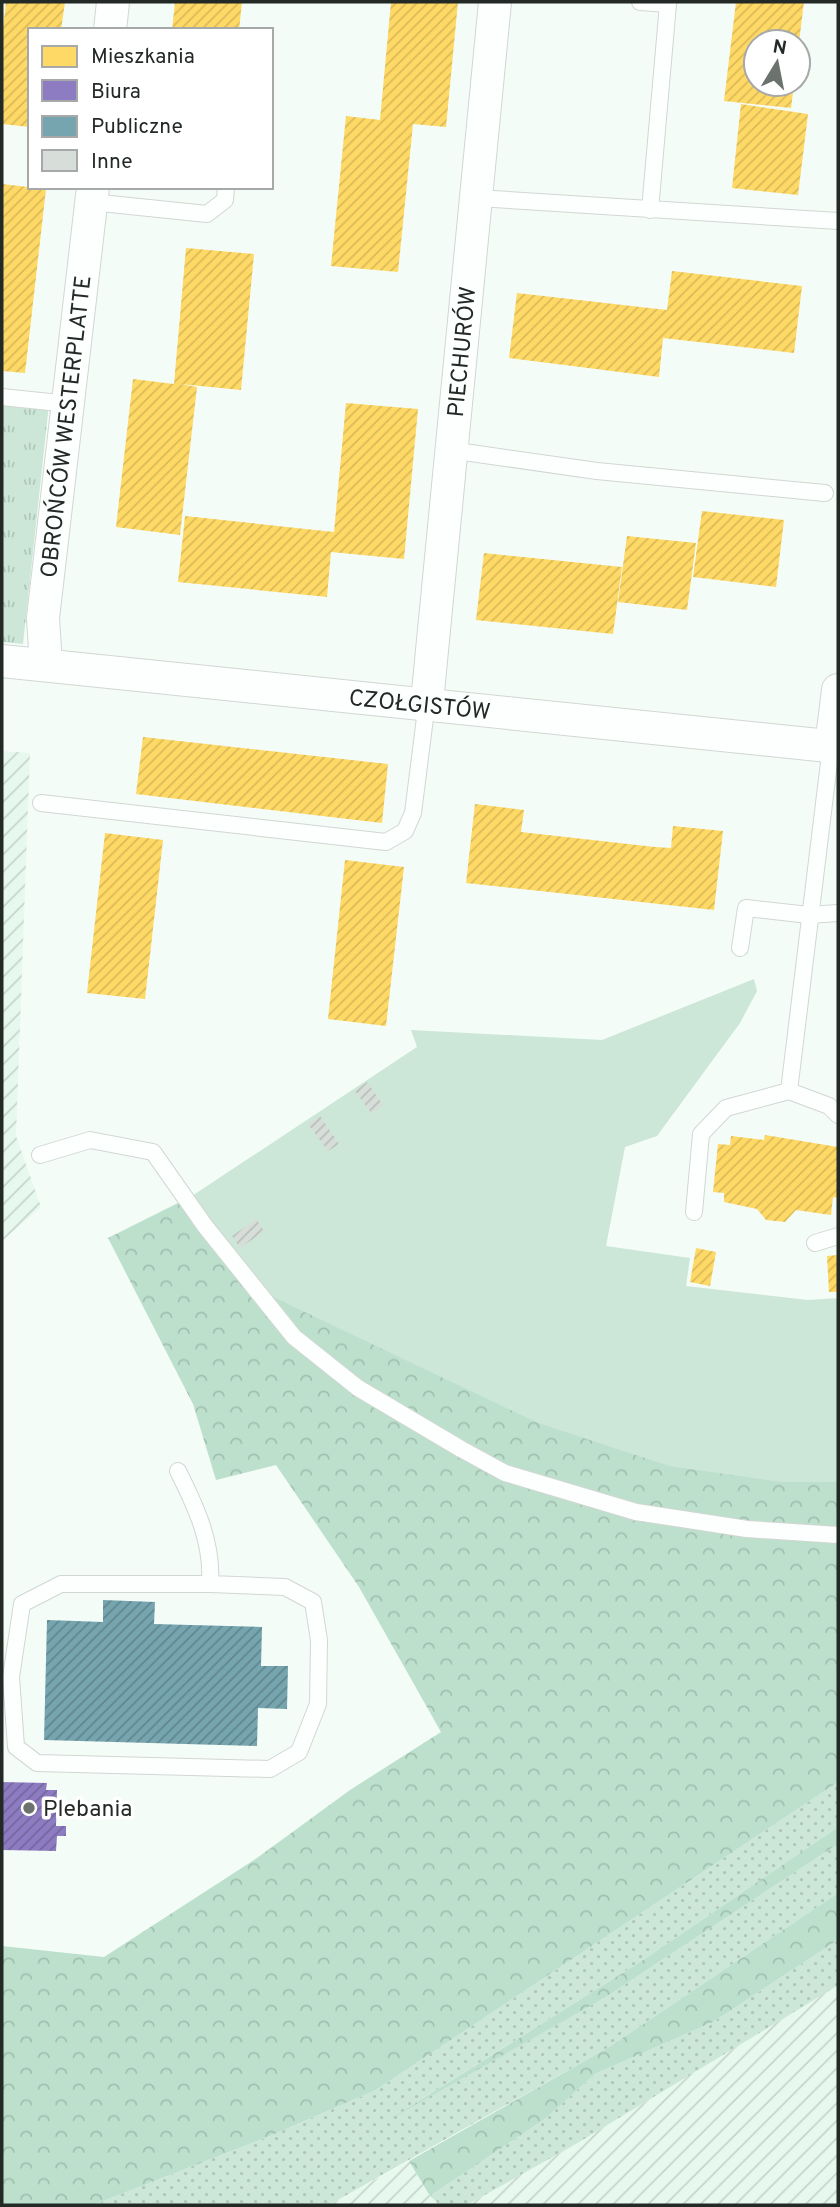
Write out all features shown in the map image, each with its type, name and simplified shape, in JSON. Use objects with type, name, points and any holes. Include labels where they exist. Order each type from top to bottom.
[{"type":"street","points":[[110,28],[113,2]]},
{"type":"street","name":"PIECHURÓW","points":[[427,702],[495,2]]},
{"type":"street","name":"OBROŃCÓW WESTERPLATTE","points":[[46,665],[43,618],[92,194]]},
{"type":"street","name":"CZOŁGISTÓW","points":[[2,661],[427,702],[835,747]]},
{"type":"street","points":[[835,747],[838,690]]},
{"type":"lane","points":[[639,2],[668,4],[650,210]]},
{"type":"lane","points":[[92,194],[207,214],[225,200],[226,189]]},
{"type":"lane","points":[[477,198],[838,221]]},
{"type":"lane","points":[[2,397],[69,404]]},
{"type":"lane","points":[[450,450],[610,472],[825,493]]},
{"type":"lane","points":[[41,803],[386,842],[405,831],[413,813],[427,702]]},
{"type":"lane","points":[[789,1091],[809,915],[835,747]]},
{"type":"lane","points":[[740,948],[746,908],[809,915],[838,913]]},
{"type":"lane","points":[[694,1212],[701,1134],[726,1108],[789,1091],[829,1106],[838,1115]]},
{"type":"lane","points":[[40,1155],[90,1140],[153,1152],[205,1226],[294,1337],[358,1388],[505,1473],[636,1512],[747,1529],[838,1535]]},
{"type":"lane","points":[[815,1243],[838,1236]]},
{"type":"lane","points":[[178,1471],[199,1513],[212,1565],[210,1584]]},
{"type":"lane","points":[[61,1584],[210,1584],[285,1587],[313,1602],[319,1640],[318,1704],[299,1752],[270,1769],[37,1763],[16,1747],[11,1677],[22,1604],[61,1584]]},
{"type":"shaded area","points":[[2,751],[30,753],[16,1136],[41,1207],[2,1241]]},
{"type":"shaded area","points":[[838,1985],[838,2205],[467,2205],[576,2144]]},
{"type":"shaded area","points":[[409,2161],[430,2196],[440,2205],[329,2205]]},
{"type":"green space","points":[[2,399],[49,404],[23,644],[2,642]]},
{"type":"green space","points":[[754,979],[757,991],[740,1023],[657,1136],[625,1147],[606,1246],[690,1258],[686,1286],[808,1300],[838,1298],[838,1482],[781,1482],[669,1466],[538,1423],[271,1296],[192,1196],[417,1047],[411,1030],[602,1040]]},
{"type":"green space","points":[[192,1196],[781,1482],[838,1482],[838,1782],[376,2090],[270,2136],[93,2205],[2,2205],[2,1946],[104,1957],[257,1858],[350,1790],[441,1732],[359,1587],[276,1465],[216,1480],[193,1404],[108,1238]]},
{"type":"green space","points":[[838,1782],[838,1827],[643,1960],[406,2109],[606,1997],[838,1844],[838,1893],[609,2047],[329,2205],[93,2205],[270,2136],[376,2090]]},
{"type":"green space","points":[[838,1827],[838,1844],[606,1997],[387,2121],[643,1960]]},
{"type":"green space","points":[[838,1893],[838,1940],[713,2022],[595,2074],[545,2119],[430,2196],[409,2161],[609,2047]]},
{"type":"green space","points":[[838,1940],[838,1985],[832,1989],[576,2144],[467,2205],[440,2205],[430,2196],[545,2119],[595,2074],[713,2022]]},
{"type":"building: Mieszkania","points":[[6,2],[65,2],[61,28],[28,28],[28,127],[2,124],[2,38]]},
{"type":"building: Mieszkania","points":[[175,2],[242,2],[239,28],[172,28]]},
{"type":"building: Mieszkania","points":[[391,2],[458,2],[446,127],[413,124],[398,272],[331,266],[346,116],[380,120]]},
{"type":"building: Mieszkania","points":[[736,2],[804,2],[801,28],[742,28],[742,98],[792,98],[791,108],[724,101]]},
{"type":"building: Mieszkania","points":[[741,104],[808,114],[798,195],[732,188]]},
{"type":"building: Mieszkania","points":[[2,184],[46,189],[25,373],[2,371]]},
{"type":"building: Mieszkania","points":[[186,248],[254,254],[241,390],[180,384],[197,387],[180,535],[116,527],[133,379],[174,384]]},
{"type":"building: Mieszkania","points":[[672,271],[802,286],[794,353],[663,338],[659,377],[509,358],[517,293],[667,310]]},
{"type":"building: Mieszkania","points":[[346,403],[418,409],[404,559],[331,552],[327,597],[178,582],[185,516],[334,532]]},
{"type":"building: Mieszkania","points":[[702,511],[784,520],[776,587],[693,577]]},
{"type":"building: Mieszkania","points":[[627,536],[696,543],[687,610],[618,602]]},
{"type":"building: Mieszkania","points":[[484,553],[622,567],[613,634],[476,620]]},
{"type":"building: Mieszkania","points":[[143,737],[388,764],[382,823],[136,794]]},
{"type":"building: Mieszkania","points":[[475,804],[524,810],[521,832],[655,847],[671,848],[673,826],[723,831],[714,910],[466,883]]},
{"type":"building: Mieszkania","points":[[105,833],[163,840],[145,999],[87,993]]},
{"type":"building: Mieszkania","points":[[345,860],[404,867],[386,1026],[328,1019]]},
{"type":"building: Mieszkania","points":[[765,1135],[838,1147],[838,1198],[833,1197],[831,1215],[796,1210],[785,1222],[766,1220],[757,1209],[724,1202],[724,1193],[713,1192],[718,1144],[730,1145],[731,1136],[764,1140]]},
{"type":"building: Mieszkania","points":[[696,1248],[716,1252],[710,1286],[690,1282]]},
{"type":"building: Mieszkania","points":[[838,1255],[838,1292],[829,1292],[827,1256]]},
{"type":"building: Biura","name":"Plebania","points":[[2,1782],[47,1783],[46,1790],[57,1790],[56,1826],[66,1826],[66,1836],[57,1836],[56,1851],[2,1850]]},
{"type":"building: Publiczne","points":[[103,1600],[155,1602],[154,1624],[262,1627],[261,1666],[288,1666],[287,1709],[258,1708],[257,1746],[44,1740],[47,1620],[103,1622]]},
{"type":"building: Inne","points":[[367,1082],[383,1105],[372,1114],[355,1091]]},
{"type":"building: Inne","points":[[320,1116],[339,1144],[328,1151],[308,1124]]},
{"type":"building: Inne","points":[[256,1219],[264,1231],[240,1248],[232,1236]]},
{"type":"place","name":"Plebania","points":[[29,1808]]}]
